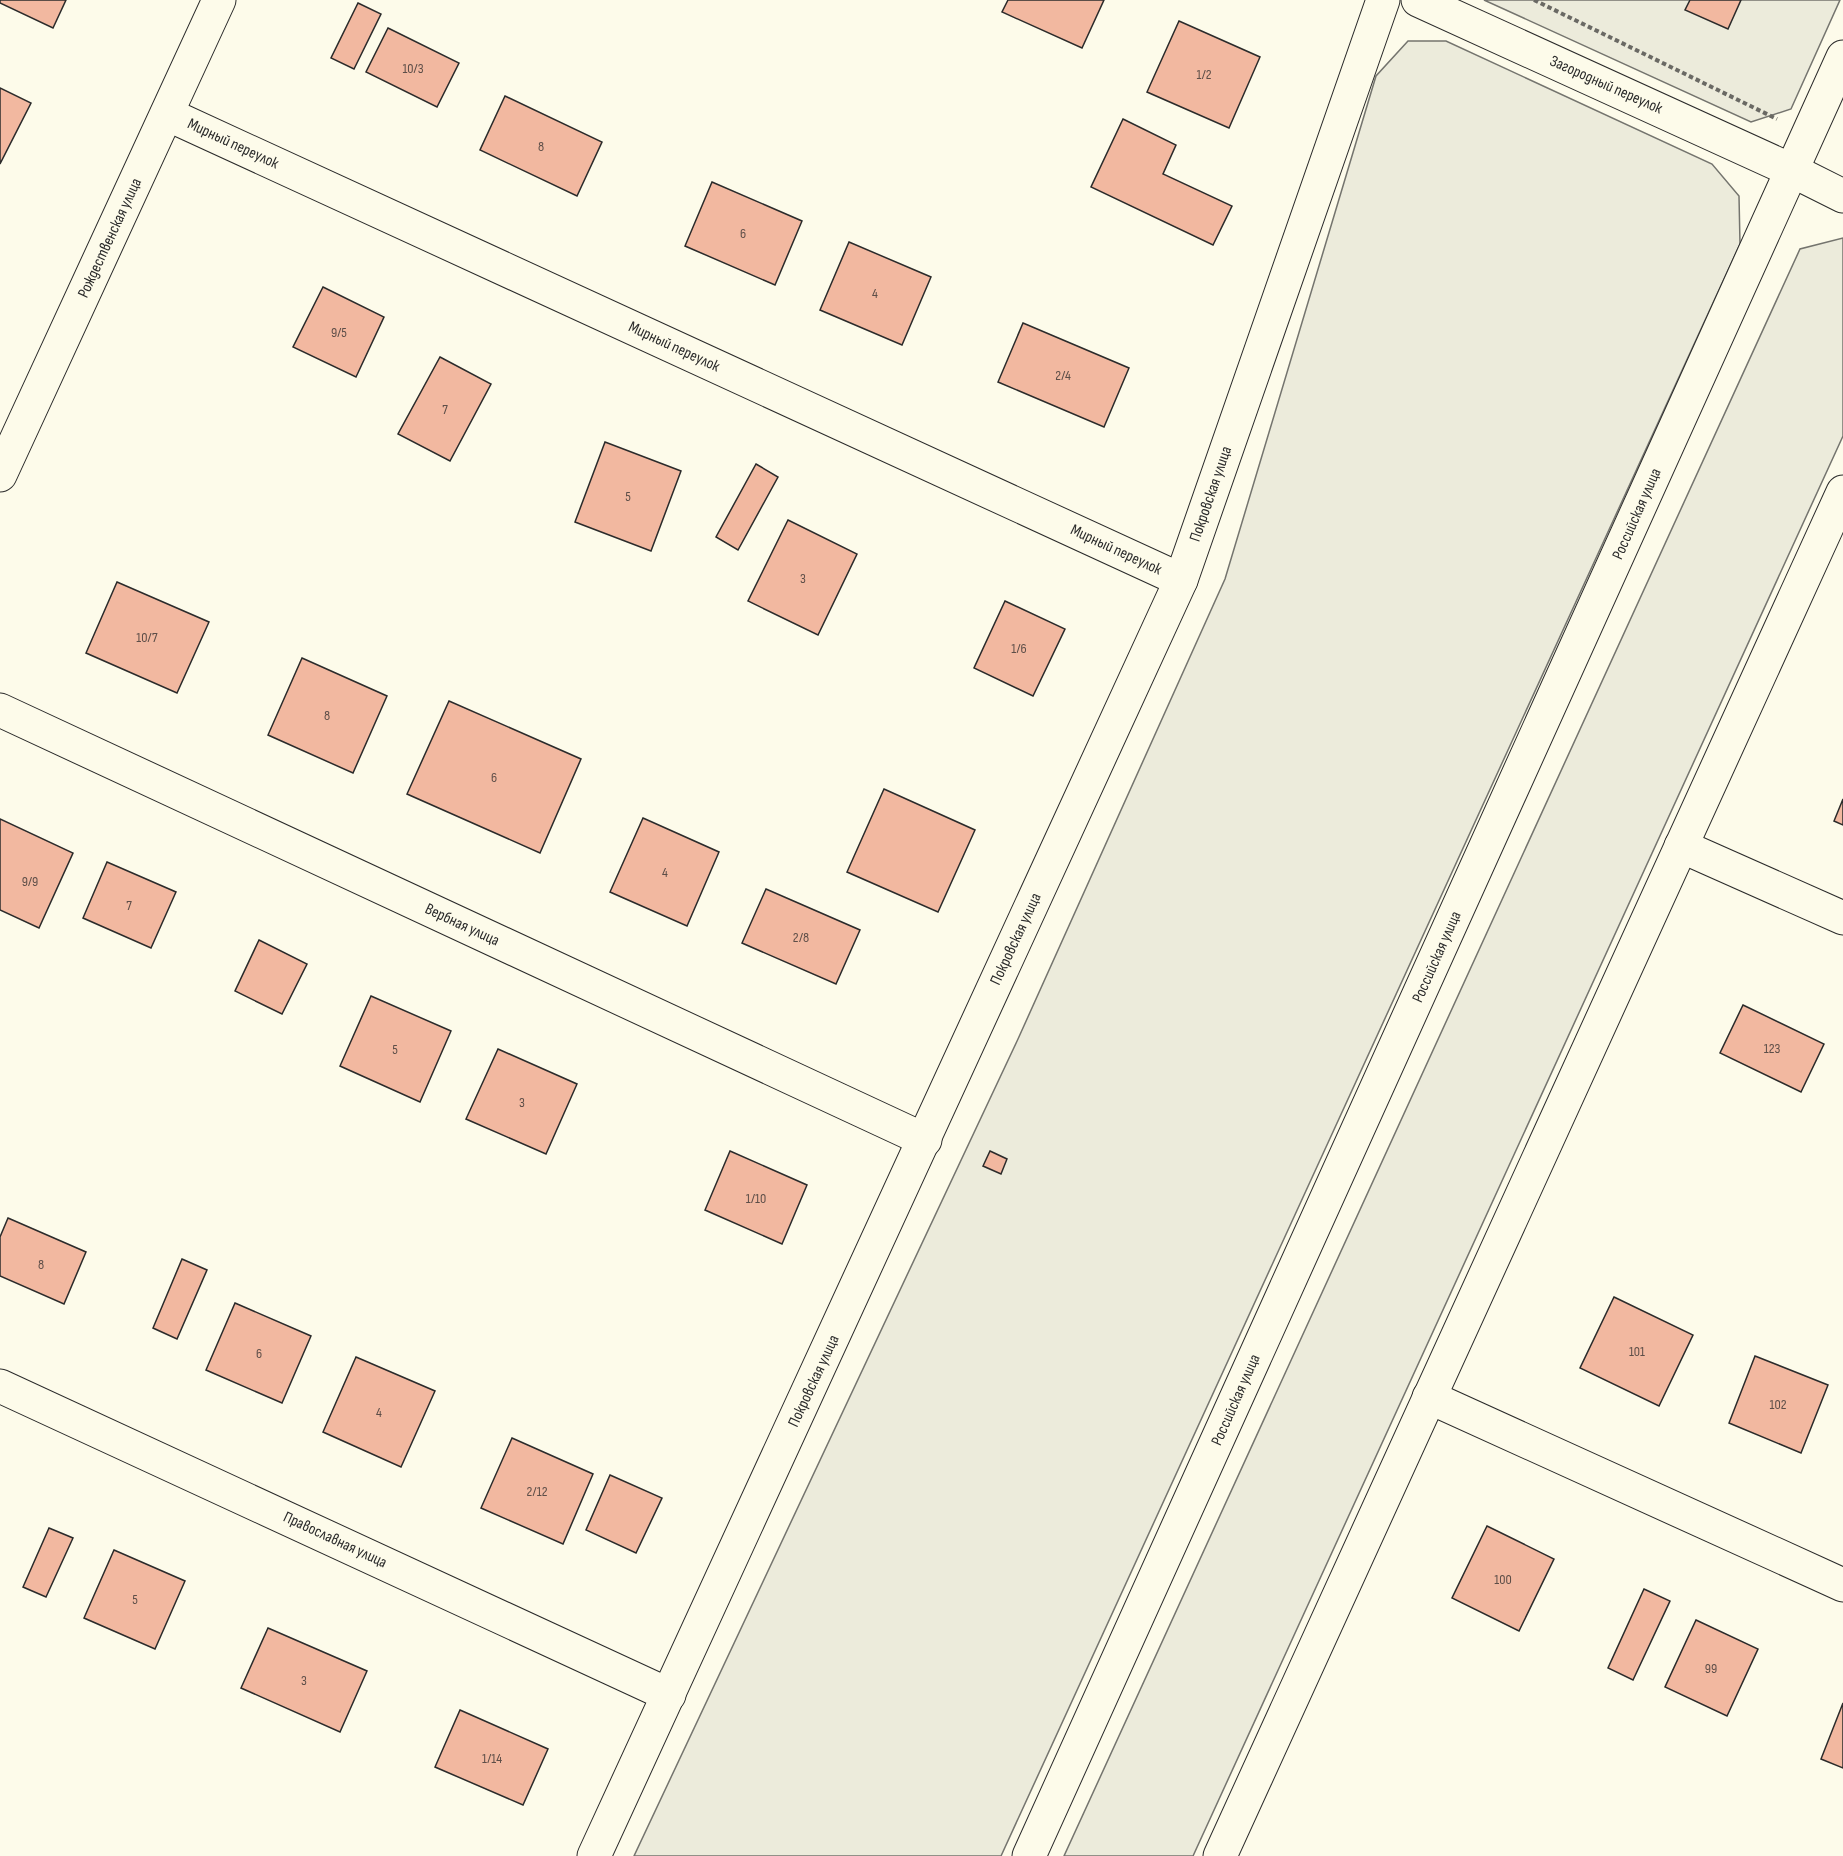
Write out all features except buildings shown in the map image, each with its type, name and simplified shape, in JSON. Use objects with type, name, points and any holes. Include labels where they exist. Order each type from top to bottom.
[{"type":"street","name":"Рождественская улица","points":[[0,475],[219,0]]},
{"type":"street","name":"Покровская улица","points":[[594,1856],[1181,580],[1383,0]]},
{"type":"street","name":"Загородный переулок","points":[[1418,0],[1843,196]]},
{"type":"street","name":"Российская улица","points":[[1029,1856],[1843,57]]},
{"type":"street","name":"Мирный переулок","points":[[167,114],[1181,580]]},
{"type":"street","points":[[1220,1856],[1843,492]]},
{"type":"street","name":"Вербная улица","points":[[0,710],[925,1140]]},
{"type":"street","points":[[1681,846],[1843,918]]},
{"type":"street","name":"Православная улица","points":[[0,1386],[669,1695]]},
{"type":"street","points":[[1429,1397],[1843,1585]]},
{"type":"path","points":[[1534,0],[1809,134]]},
{"type":"shaded area","points":[[1484,0],[1840,0],[1791,109],[1751,122]]},
{"type":"shaded area","points":[[1408,41],[1446,41],[1712,164],[1739,196],[1740,244],[1001,1856],[634,1856],[1018,1039],[1225,579],[1376,76]]},
{"type":"shaded area","points":[[1843,238],[1843,436],[1193,1856],[1064,1856],[1800,249]]}]
